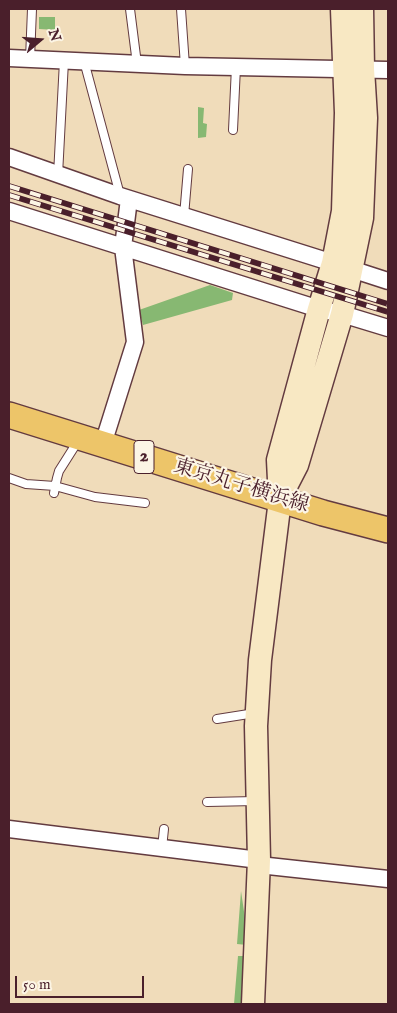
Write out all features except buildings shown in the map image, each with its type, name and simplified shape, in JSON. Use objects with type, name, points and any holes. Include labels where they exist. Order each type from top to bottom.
[{"type":"main road","points":[[342,9],[353,69]]},
{"type":"main road","points":[[280,500],[296,466],[342,314],[346,113],[362,9]]},
{"type":"main road","points":[[253,1004],[259,862],[256,726],[260,660],[280,500],[278,460],[319,309],[342,266]]},
{"type":"main road","name":"東京丸子横浜線","points":[[9,415],[322,513],[388,530]]},
{"type":"street","points":[[9,58],[185,66],[388,70]]},
{"type":"street","points":[[9,157],[125,197],[388,281]]},
{"type":"street","points":[[104,444],[135,342],[123,247],[125,197]]},
{"type":"street","points":[[9,211],[319,309],[388,328]]},
{"type":"street","points":[[9,829],[388,879]]},
{"type":"lane","points":[[30,59],[32,9]]},
{"type":"lane","points":[[130,9],[137,64]]},
{"type":"lane","points":[[181,9],[185,66]]},
{"type":"lane","points":[[58,174],[64,61]]},
{"type":"lane","points":[[84,62],[125,197]]},
{"type":"lane","points":[[233,130],[236,67]]},
{"type":"lane","points":[[184,216],[188,169]]},
{"type":"lane","points":[[55,489],[60,471],[80,437]]},
{"type":"lane","points":[[9,478],[26,484],[95,497],[145,503]]},
{"type":"lane","points":[[217,719],[257,713]]},
{"type":"lane","points":[[207,802],[258,801]]},
{"type":"lane","points":[[162,848],[164,829]]},
{"type":"green space","points":[[39,17],[55,17],[55,30],[39,29]]},
{"type":"green space","points":[[198,107],[204,108],[203,123],[207,124],[206,137],[198,138]]},
{"type":"green space","points":[[210,285],[233,293],[232,300],[143,325],[139,310]]},
{"type":"green space","points":[[241,891],[248,939],[247,945],[237,944]]},
{"type":"green space","points":[[238,956],[248,956],[244,1004],[234,1004]]},
{"type":"railway","points":[[9,186],[388,304]]},
{"type":"railway","points":[[9,195],[388,312]]}]
